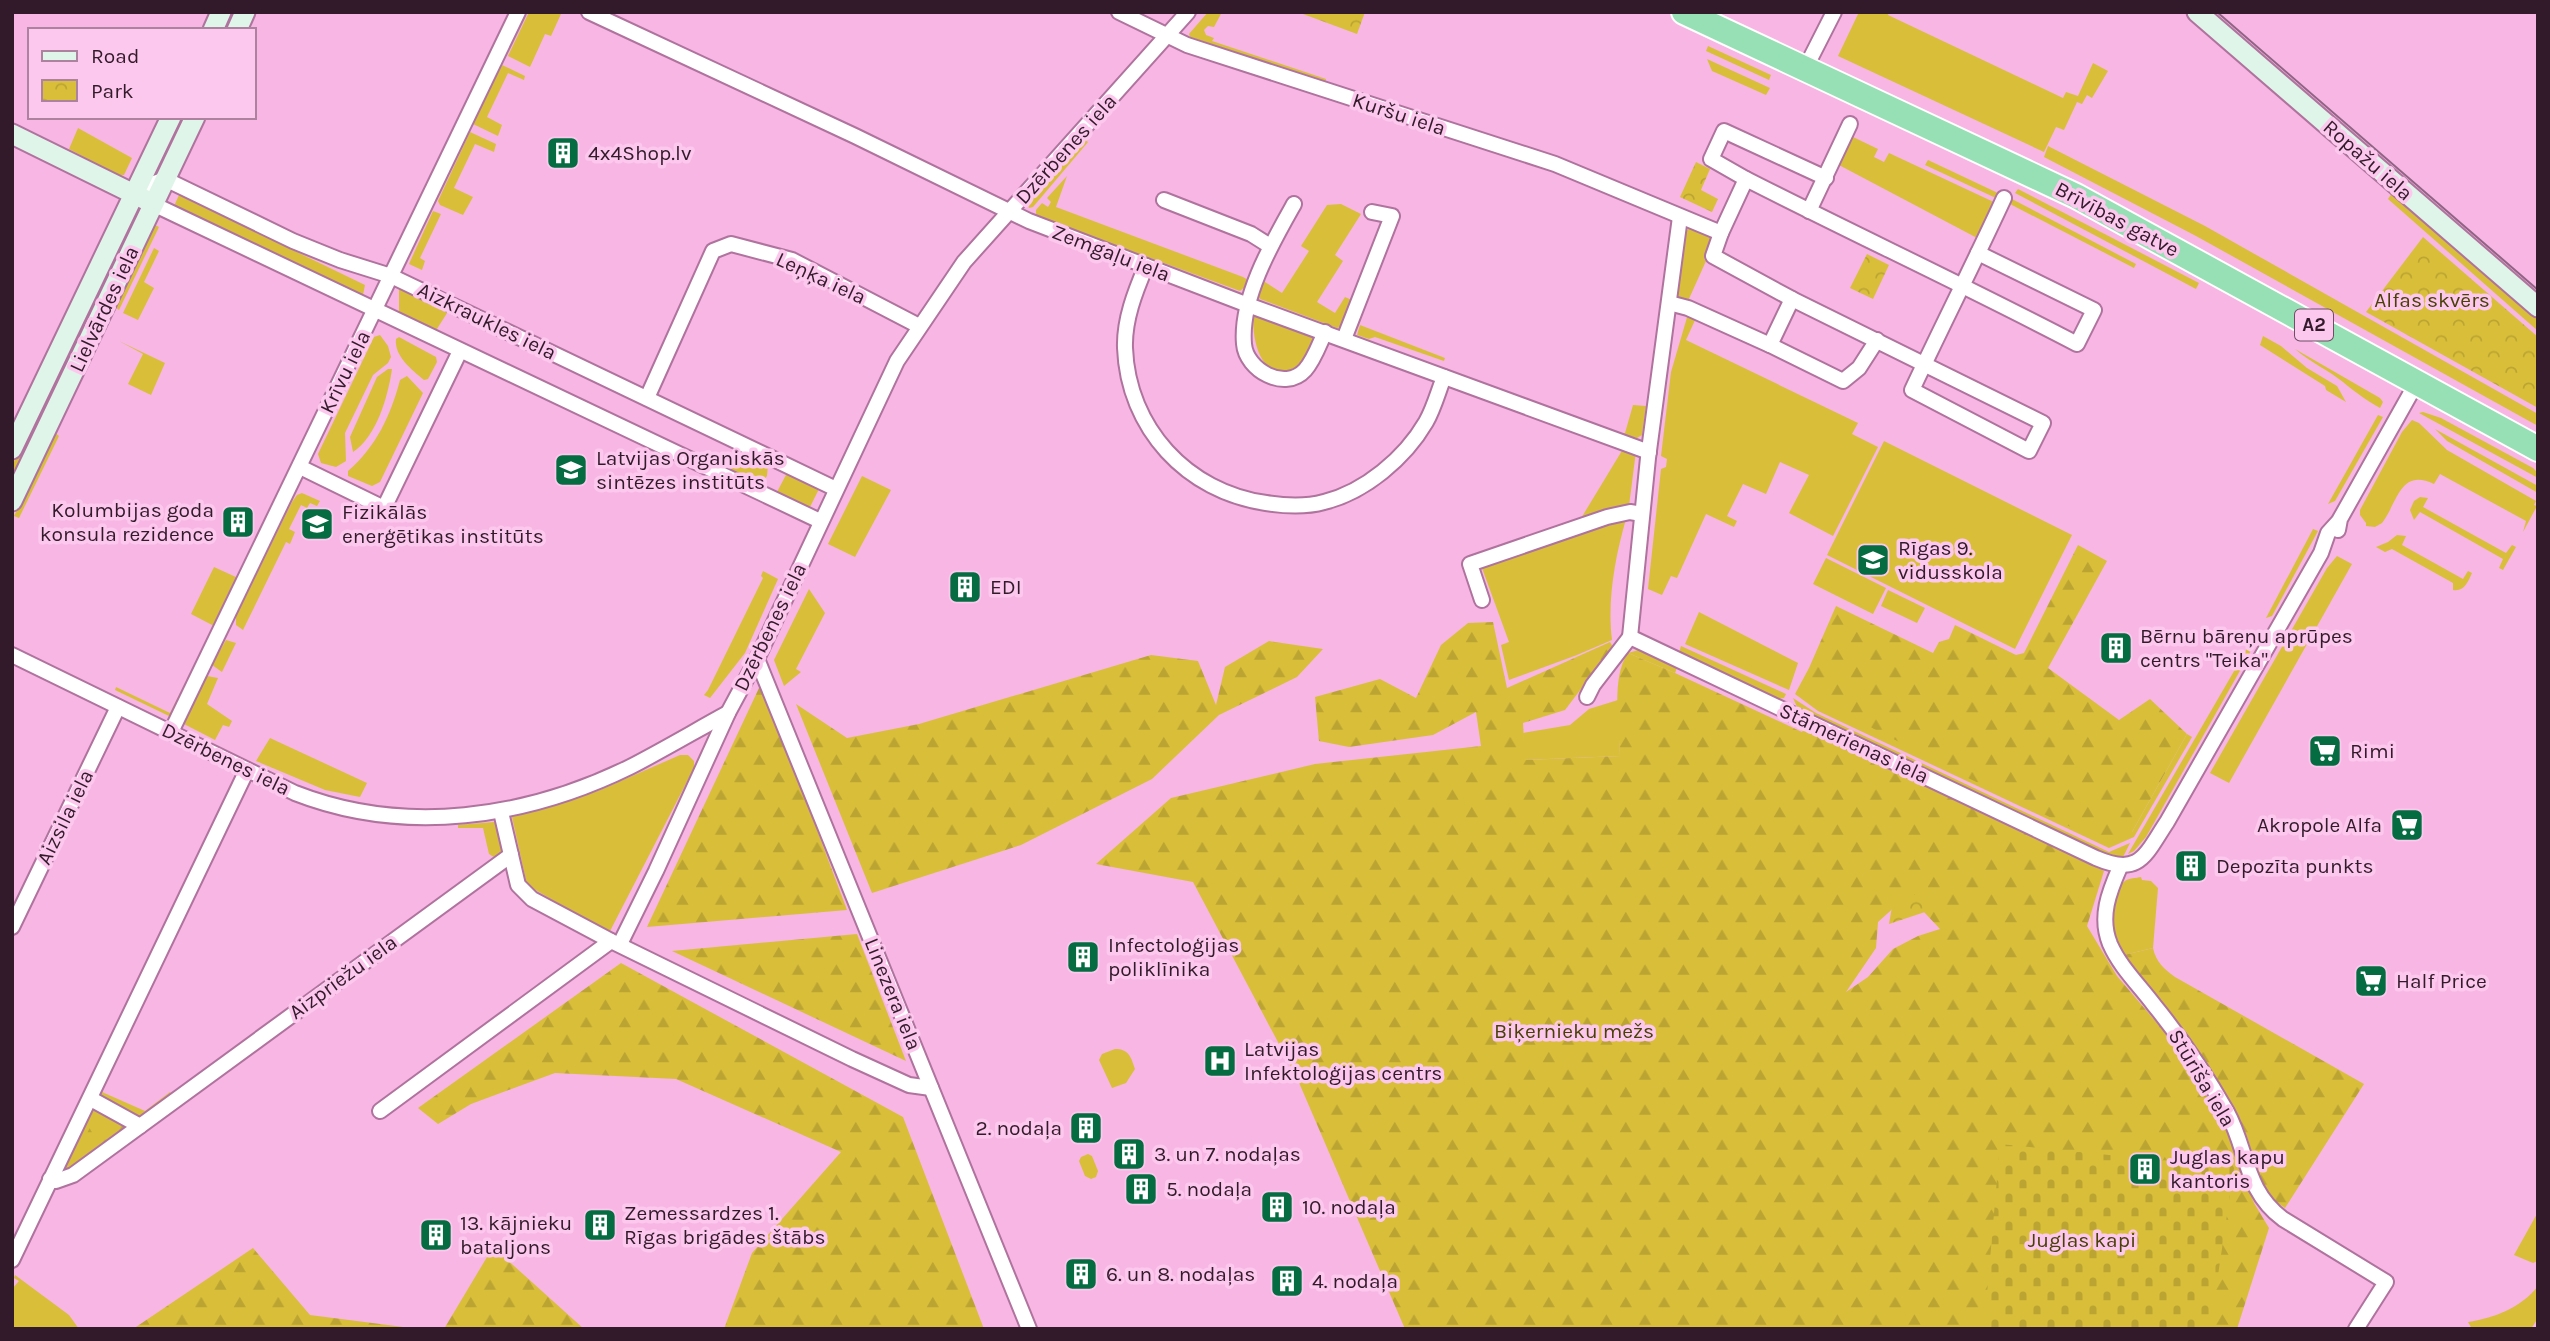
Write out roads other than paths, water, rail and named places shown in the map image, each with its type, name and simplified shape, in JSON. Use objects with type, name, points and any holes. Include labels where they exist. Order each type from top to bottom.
[{"type":"highway","name":"Brīvības gatve","points":[[1684,12],[2076,195],[2538,449]]},
{"type":"main road","points":[[214,28],[221,12]]},
{"type":"main road","points":[[238,28],[245,12]]},
{"type":"main road","name":"Ropažu iela","points":[[2197,12],[2538,307]]},
{"type":"main road","name":"Lielvārdes iela","points":[[12,449],[170,119]]},
{"type":"main road","name":"Lielvārdes iela","points":[[12,501],[194,119]]},
{"type":"main road","name":"Aizkraukles iela","points":[[12,134],[153,204]]},
{"type":"street","name":"Krīvu iela","points":[[171,732],[518,12]]},
{"type":"street","name":"Zemgaļu iela","points":[[589,12],[1040,225],[1146,267],[1649,452]]},
{"type":"street","name":"Kuršu iela","points":[[1118,12],[1187,45],[1555,164],[1720,233]]},
{"type":"street","name":"Dzērbenes iela","points":[[118,706],[312,800],[359,811],[411,817],[501,812],[598,781],[728,713],[757,659],[897,361],[919,326],[964,262],[1188,12]]},
{"type":"street","points":[[1805,69],[1834,12]]},
{"type":"street","points":[[1809,211],[1850,124]]},
{"type":"street","points":[[1826,178],[1724,131],[1711,159],[1809,211],[2077,344],[2094,310],[1978,253]]},
{"type":"street","name":"Aizkraukles iela","points":[[165,179],[293,241],[391,276],[836,489]]},
{"type":"street","points":[[134,195],[165,179]]},
{"type":"street","points":[[1746,179],[1720,233],[1713,256],[1792,299],[1925,363],[2043,423],[2029,451],[1912,390],[1925,363],[1962,285],[1978,253],[2004,198]]},
{"type":"street","points":[[1164,200],[1251,234],[1270,246]]},
{"type":"street","name":"Aizkraukles iela","points":[[153,204],[820,521]]},
{"type":"street","points":[[1294,204],[1270,246],[1248,305],[1244,347],[1251,363],[1264,373],[1279,378],[1291,378],[1304,372],[1325,332]]},
{"type":"street","points":[[1344,340],[1392,216],[1372,212]]},
{"type":"street","points":[[1587,697],[1593,685],[1630,637],[1649,452],[1680,217]]},
{"type":"street","name":"Leņķa iela","points":[[647,398],[713,251],[731,244],[792,260],[919,326]]},
{"type":"street","points":[[1146,267],[1129,312],[1125,346],[1128,373],[1140,413],[1153,436],[1174,461],[1193,476],[1221,491],[1255,502],[1288,506],[1324,502],[1357,489],[1403,453],[1426,422],[1444,377]]},
{"type":"street","points":[[1770,345],[1792,299]]},
{"type":"street","points":[[1669,303],[1688,308],[1843,381],[1859,368],[1877,340]]},
{"type":"street","points":[[300,467],[384,508],[460,351]]},
{"type":"street","points":[[2120,867],[2135,863],[2146,854],[2167,822],[2321,553],[2337,538],[2338,522],[2417,382]]},
{"type":"street","points":[[1482,600],[1470,564],[1607,517],[1630,512],[1642,514]]},
{"type":"street","name":"Stāmerienas iela","points":[[1630,637],[2120,867]]},
{"type":"street","points":[[12,654],[118,706]]},
{"type":"street","name":"Linezera iela","points":[[757,659],[1029,1329]]},
{"type":"street","name":"Aizsila iela","points":[[12,927],[118,706]]},
{"type":"street","points":[[380,1111],[616,943],[656,871],[728,713]]},
{"type":"street","points":[[12,1260],[247,770]]},
{"type":"street","points":[[501,812],[518,885],[532,899],[616,943],[909,1085],[931,1088]]},
{"type":"street","name":"Aizpriežu iela","points":[[50,1179],[56,1181],[73,1175],[511,855]]},
{"type":"street","name":"Stūrīša iela","points":[[2120,867],[2105,910],[2110,944],[2127,972],[2196,1062],[2228,1114],[2255,1189],[2270,1209],[2283,1219],[2386,1282],[2357,1329]]},
{"type":"street","points":[[91,1099],[140,1126]]},
{"type":"tram line","points":[[2217,12],[2538,290]]},
{"type":"place","name":"4x4Shop.lv","points":[[563,153]]},
{"type":"place","name":"Latvijas Organiskās sintēzes institūts","points":[[571,470]]},
{"type":"place","name":"Kolumbijas goda konsula rezidence","points":[[238,522]]},
{"type":"place","name":"Fizikālās enerģētikas institūts","points":[[317,524]]},
{"type":"place","name":"Rīgas 9. vidusskola","points":[[1873,560]]},
{"type":"place","name":"EDI","points":[[965,587]]},
{"type":"place","name":"Bērnu bāreņu aprūpes centrs \"Teika\"","points":[[2116,648]]},
{"type":"place","name":"Rimi","points":[[2325,751]]},
{"type":"place","name":"Akropole Alfa","points":[[2407,825]]},
{"type":"place","name":"Depozīta punkts","points":[[2191,866]]},
{"type":"place","name":"Infectoloģijas poliklīnika","points":[[1083,957]]},
{"type":"place","name":"Half Price","points":[[2371,981]]},
{"type":"place","name":"Latvijas Infektoloģijas centrs","points":[[1220,1061]]},
{"type":"place","name":"2. nodaļa","points":[[1086,1128]]},
{"type":"place","name":"3. un 7. nodaļas","points":[[1129,1154]]},
{"type":"place","name":"Juglas kapu kantoris","points":[[2145,1169]]},
{"type":"place","name":"5. nodaļa","points":[[1141,1189]]},
{"type":"place","name":"10. nodaļa","points":[[1277,1207]]},
{"type":"place","name":"Zemessardzes 1. Rīgas brigādes štābs","points":[[600,1225]]},
{"type":"place","name":"13. kājnieku bataljons","points":[[436,1235]]},
{"type":"place","name":"6. un 8. nodaļas","points":[[1081,1274]]},
{"type":"place","name":"4. nodaļa","points":[[1287,1281]]},
{"type":"park label","name":"Alfas skvērs","points":[[2432,300]]},
{"type":"park label","name":"Biķernieku mežs","points":[[1574,1031]]},
{"type":"park label","name":"Juglas kapi","points":[[2082,1240]]}]
